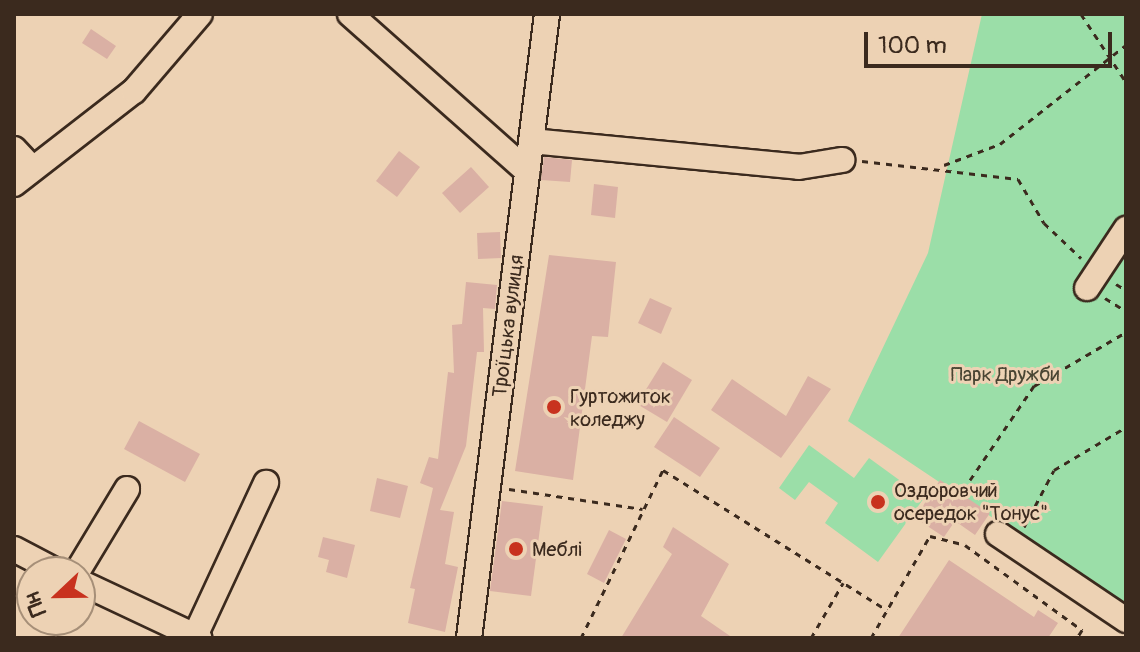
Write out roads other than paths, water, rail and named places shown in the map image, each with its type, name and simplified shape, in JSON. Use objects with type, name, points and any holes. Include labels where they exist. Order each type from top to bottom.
[{"type":"street","points":[[14,149],[23,176],[134,91],[200,14]]},
{"type":"street","points":[[350,14],[527,171]]},
{"type":"street","name":"Троїцька вулиця","points":[[469,638],[547,14]]},
{"type":"street","points":[[531,141],[799,167],[842,160]]},
{"type":"street","points":[[1092,280],[1126,229]]},
{"type":"street","points":[[96,590],[197,637],[266,483]]},
{"type":"street","points":[[87,556],[127,489]]},
{"type":"street","points":[[1006,540],[1126,620]]},
{"type":"place","name":"Гуртожиток коледжу","points":[[554,407]]},
{"type":"place","name":"Оздоровчий осередок \"Тонус\"","points":[[878,502]]},
{"type":"place","name":"Меблі","points":[[516,549]]},
{"type":"park label","name":"Парк Дружби","points":[[1005,374]]}]
